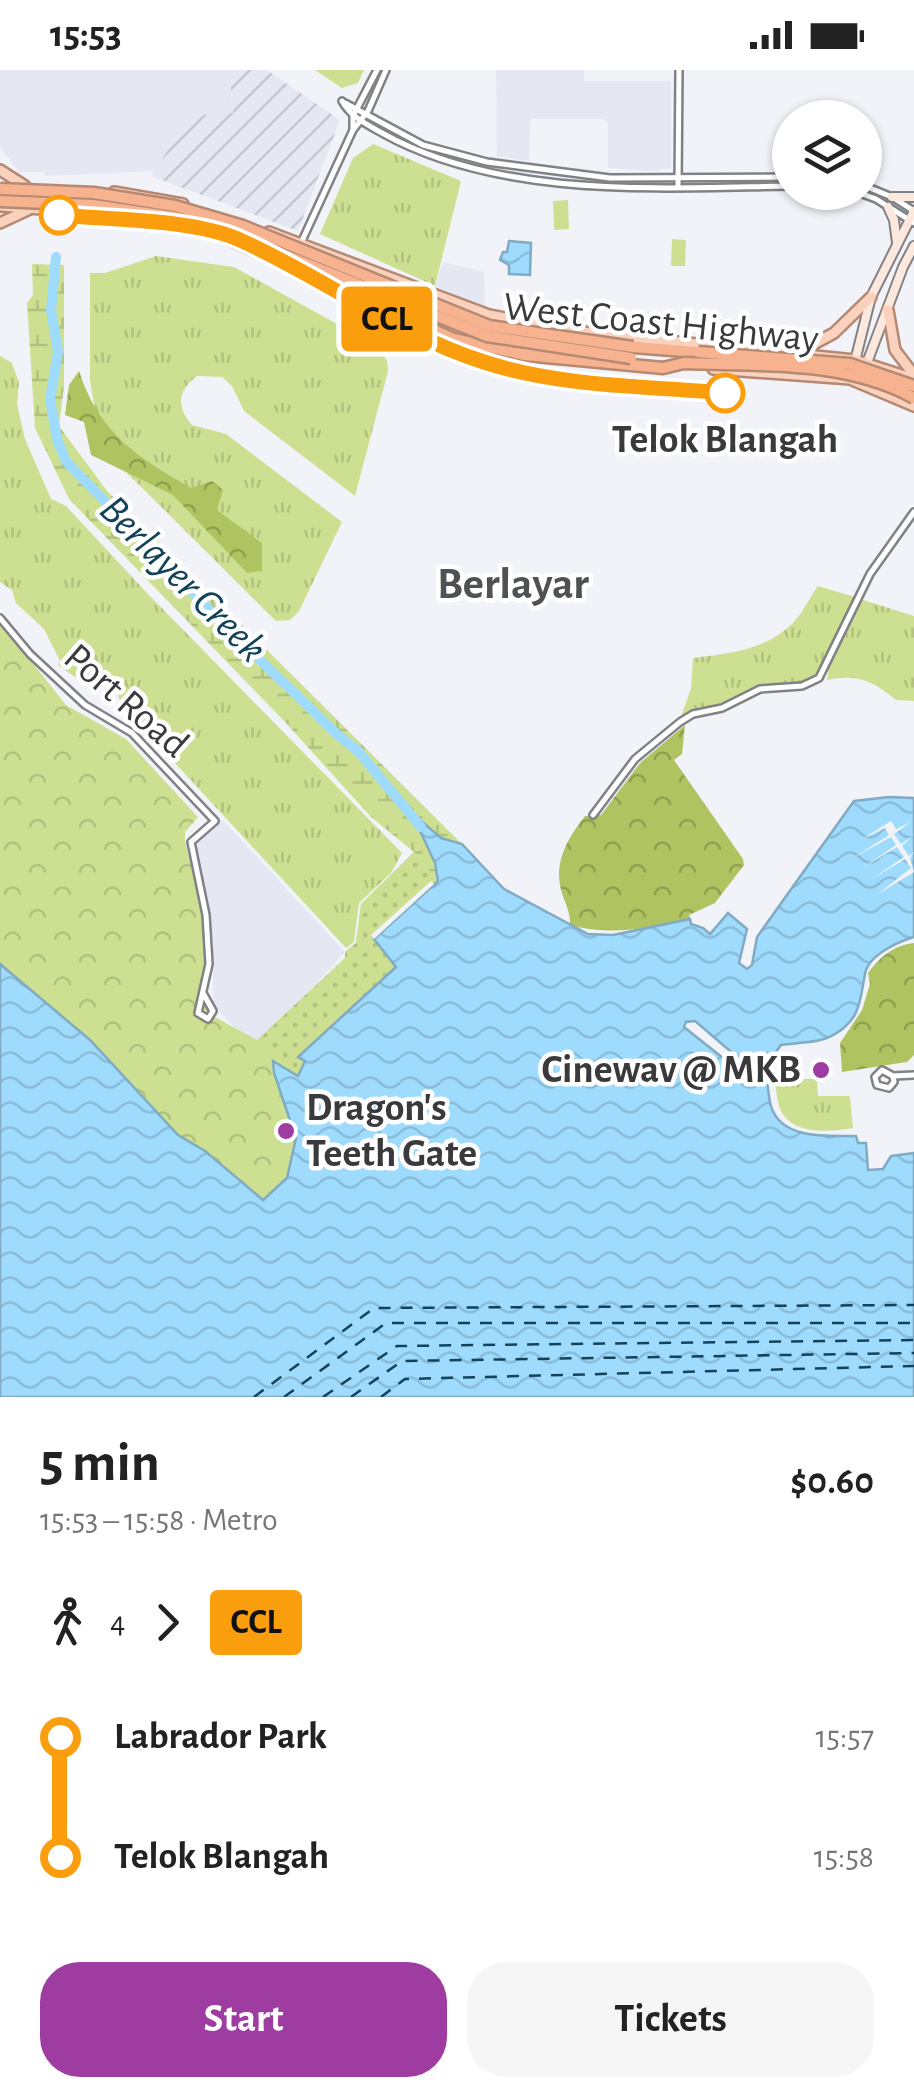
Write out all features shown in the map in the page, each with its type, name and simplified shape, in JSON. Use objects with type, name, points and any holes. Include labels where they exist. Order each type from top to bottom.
[{"type":"highway","name":"West Coast Highway","points":[[0,187],[94,193],[175,206],[244,226],[440,308],[503,329],[633,347],[811,358],[914,380]]},
{"type":"highway","name":"West Coast Highway","points":[[0,204],[93,205],[174,217],[240,236],[487,336],[684,363],[838,372],[877,382],[914,398]]},
{"type":"highway","points":[[215,234],[433,331],[493,348],[556,359],[663,368],[684,363]]},
{"type":"main road","points":[[0,170],[24,186]]},
{"type":"main road","points":[[0,187],[94,189],[154,196],[301,242],[490,315],[590,333],[855,360],[914,380]]},
{"type":"main road","points":[[144,217],[146,204],[154,196]]},
{"type":"main road","points":[[892,197],[914,198]]},
{"type":"main road","points":[[0,204],[144,217],[215,234],[485,338],[556,353],[659,366],[854,380],[914,406]]},
{"type":"main road","points":[[888,206],[897,243]]},
{"type":"main road","points":[[0,224],[35,208]]},
{"type":"main road","points":[[854,380],[871,296],[913,215]]},
{"type":"main road","points":[[854,380],[868,362],[914,246]]},
{"type":"main road","points":[[402,306],[408,285]]},
{"type":"main road","points":[[799,352],[834,333],[871,296]]},
{"type":"main road","points":[[888,310],[895,350],[914,380]]},
{"type":"main road","points":[[744,351],[751,360],[748,370]]},
{"type":"street","points":[[353,130],[353,116],[376,70]]},
{"type":"street","points":[[301,242],[353,130],[367,114],[386,70]]},
{"type":"street","points":[[678,70],[678,187]]},
{"type":"street","points":[[772,178],[610,178],[486,162],[422,145],[343,102],[353,116],[420,154],[486,172],[608,186],[772,186]]},
{"type":"street","points":[[882,193],[913,215]]},
{"type":"street","points":[[882,203],[913,215]]},
{"type":"street","points":[[593,815],[635,759],[693,714],[722,708],[760,689],[802,686],[820,678],[870,574],[914,512]]},
{"type":"street","name":"Port Road","points":[[0,618],[30,654],[81,702],[132,733],[215,821],[191,842],[207,930],[209,974],[199,1008]]},
{"type":"street","points":[[203,992],[214,1013],[208,1020],[200,1018],[199,1008],[210,1006]]},
{"type":"street","points":[[893,1076],[914,1076]]},
{"type":"shaded area","points":[[0,70],[229,70],[233,114],[190,116],[154,171],[46,176],[44,172],[19,172],[0,147]]},
{"type":"shaded area","points":[[229,70],[267,70],[340,120],[298,231],[151,176],[190,116],[233,113]]},
{"type":"shaded area","points":[[496,70],[584,70],[584,81],[671,81],[671,168],[608,168],[608,123],[603,119],[530,119],[529,161],[497,156]]},
{"type":"shaded area","points":[[443,262],[484,272],[485,307],[435,286]]},
{"type":"shaded area","points":[[222,819],[345,952],[255,1051],[213,1004],[213,939],[195,842]]},
{"type":"green space","points":[[315,70],[364,70],[358,83],[342,88]]},
{"type":"green space","points":[[373,144],[461,181],[435,286],[320,234],[353,158]]},
{"type":"green space","points":[[568,200],[569,229],[554,230],[553,201]]},
{"type":"green space","points":[[672,239],[686,240],[685,266],[671,266]]},
{"type":"green space","points":[[156,256],[234,267],[373,344],[387,360],[388,371],[355,496],[244,411],[232,386],[222,377],[197,376],[183,393],[183,412],[192,425],[226,434],[342,522],[299,611],[290,620],[276,621],[124,470],[97,421],[90,381],[90,273],[105,273]]},
{"type":"green space","points":[[32,264],[64,265],[64,386],[59,426],[107,491],[462,844],[441,838],[418,819],[414,821],[435,864],[438,881],[414,852],[371,817],[285,722],[69,499],[35,428],[27,303],[33,295]]},
{"type":"green space","points":[[0,356],[12,363],[19,383],[17,404],[25,439],[51,499],[66,506],[402,853],[391,873],[359,903],[354,942],[346,948],[138,723],[141,715],[120,701],[116,688],[91,672],[85,684],[58,665],[60,661],[44,629],[16,603],[12,590],[0,582]]},
{"type":"green space","points":[[79,371],[97,411],[137,454],[191,488],[212,481],[223,490],[217,510],[262,543],[262,571],[247,573],[173,495],[91,455],[84,422],[65,415],[69,385]]},
{"type":"green space","points":[[818,586],[855,597],[822,669],[807,681],[765,684],[721,706],[681,717],[691,688],[693,658],[753,647],[779,635],[801,613]]},
{"type":"green space","points":[[860,599],[914,616],[914,701],[896,700],[863,680],[827,680],[830,662]]},
{"type":"green space","points":[[0,622],[66,705],[126,739],[198,817],[185,832],[185,841],[205,935],[200,992],[213,1009],[213,1016],[257,1040],[345,958],[345,952],[356,943],[361,904],[414,852],[438,881],[273,1062],[296,1138],[287,1178],[263,1200],[205,1151],[178,1135],[90,1040],[0,964]]},
{"type":"green space","points":[[685,725],[682,754],[674,760],[744,865],[715,903],[689,915],[690,918],[630,930],[570,925],[559,875],[569,839],[585,816],[601,815],[640,763]]},
{"type":"green space","points":[[414,852],[438,881],[396,967],[299,1056],[305,1061],[298,1076],[273,1061],[257,1041],[345,958],[345,952],[356,943],[361,904]]},
{"type":"green space","points":[[914,943],[914,1055],[907,1062],[842,1072],[840,1043],[862,1010],[870,984],[868,973],[888,953]]},
{"type":"green space","points":[[774,1073],[794,1079],[817,1079],[818,1096],[850,1096],[853,1128],[822,1131],[791,1123],[779,1106]]},
{"type":"water","points":[[509,241],[531,243],[530,275],[509,274],[509,265],[500,260]]},
{"type":"water","points":[[914,798],[914,937],[892,946],[867,967],[858,1008],[850,1022],[822,1040],[781,1045],[768,1063],[743,1062],[695,1021],[686,1022],[684,1027],[738,1070],[766,1073],[771,1106],[785,1125],[807,1134],[856,1136],[858,1143],[866,1143],[868,1170],[883,1169],[891,1156],[914,1153],[914,1397],[0,1397],[0,964],[90,1040],[178,1135],[205,1151],[263,1200],[287,1178],[296,1138],[273,1061],[298,1076],[305,1061],[298,1057],[396,967],[374,939],[438,881],[435,863],[415,820],[418,818],[441,838],[462,844],[504,889],[588,934],[613,935],[690,919],[691,924],[710,934],[728,913],[747,929],[739,963],[747,969],[752,965],[757,937],[854,801]]},
{"type":"pier","points":[[891,821],[896,829],[911,822],[894,834],[901,844],[914,835],[902,846],[909,856],[914,852],[910,858],[914,872],[878,894],[911,868],[905,859],[870,880],[904,857],[897,847],[862,868],[896,845],[891,837],[853,858],[889,835],[885,828],[861,840]]},
{"type":"pier","points":[[431,881],[434,884],[374,939],[371,935]]},
{"type":"waterway","name":"Berlayer Creek","points":[[56,257],[51,310],[58,352],[50,399],[57,439],[66,461],[232,633],[358,751],[421,827]]},
{"type":"ferry route","points":[[254,1397],[374,1308],[914,1305]]},
{"type":"ferry route","points":[[284,1397],[386,1323],[914,1323]]},
{"type":"ferry route","points":[[323,1397],[397,1346],[914,1340]]},
{"type":"ferry route","points":[[351,1397],[402,1361],[914,1353]]},
{"type":"ferry route","points":[[381,1397],[405,1379],[914,1366]]},
{"type":"metro line","name":"CCL","points":[[59,215],[180,226],[236,238],[436,345],[487,364],[548,377],[725,393]]},
{"type":"place","name":"Telok Blangah","points":[[725,393]]},
{"type":"place","name":"Cinewav @ MKB","points":[[821,1070]]},
{"type":"place","name":"Dragon's Teeth Gate","points":[[286,1131]]},
{"type":"district","name":"Berlayar","points":[[513,584]]}]
